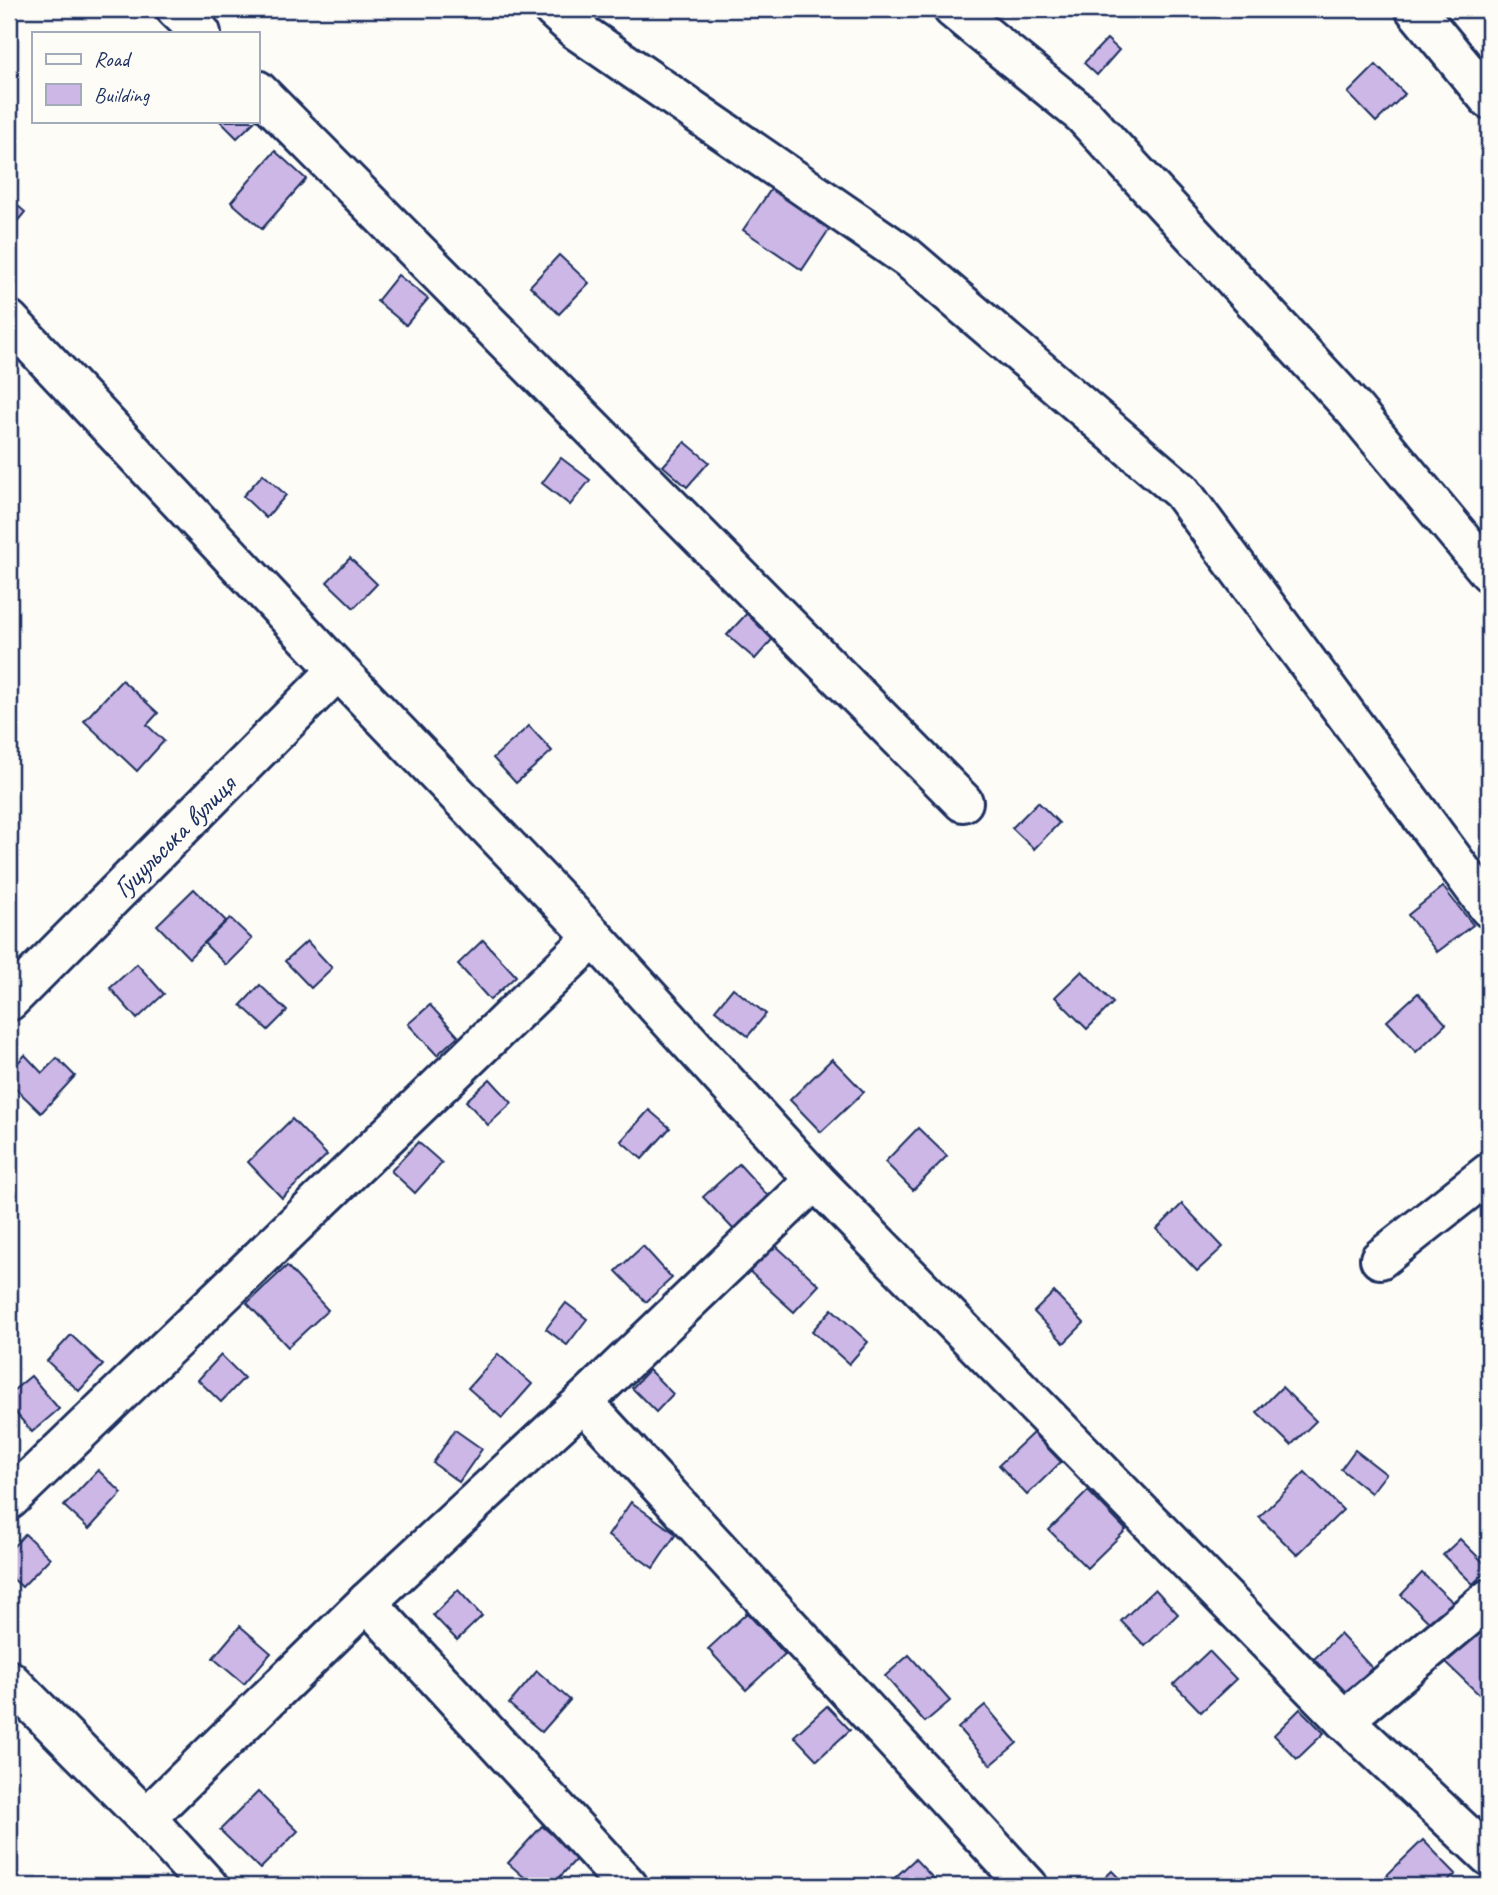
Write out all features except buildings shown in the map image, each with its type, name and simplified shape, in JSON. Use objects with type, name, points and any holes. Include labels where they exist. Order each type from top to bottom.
[{"type":"street","points":[[176,9],[200,32]]},
{"type":"street","points":[[554,9],[587,37],[908,258],[1181,491],[1489,908]]},
{"type":"street","points":[[953,9],[1083,115],[1353,408],[1489,572]]},
{"type":"street","points":[[1415,9],[1489,99]]},
{"type":"street","points":[[259,92],[963,802]]},
{"type":"street","points":[[9,320],[594,937],[815,1180],[1344,1720],[1489,1856]]},
{"type":"street","name":"Гуцульська вулиця","points":[[9,1001],[338,670]]},
{"type":"street","points":[[9,1500],[594,937]]},
{"type":"street","points":[[1380,1259],[1489,1173]]},
{"type":"street","points":[[146,1818],[367,1602],[583,1402],[815,1180]]},
{"type":"street","points":[[583,1402],[1028,1886]]},
{"type":"street","points":[[1344,1720],[1489,1599]]},
{"type":"street","points":[[367,1602],[628,1886]]},
{"type":"street","points":[[9,1680],[146,1818],[208,1886]]}]
